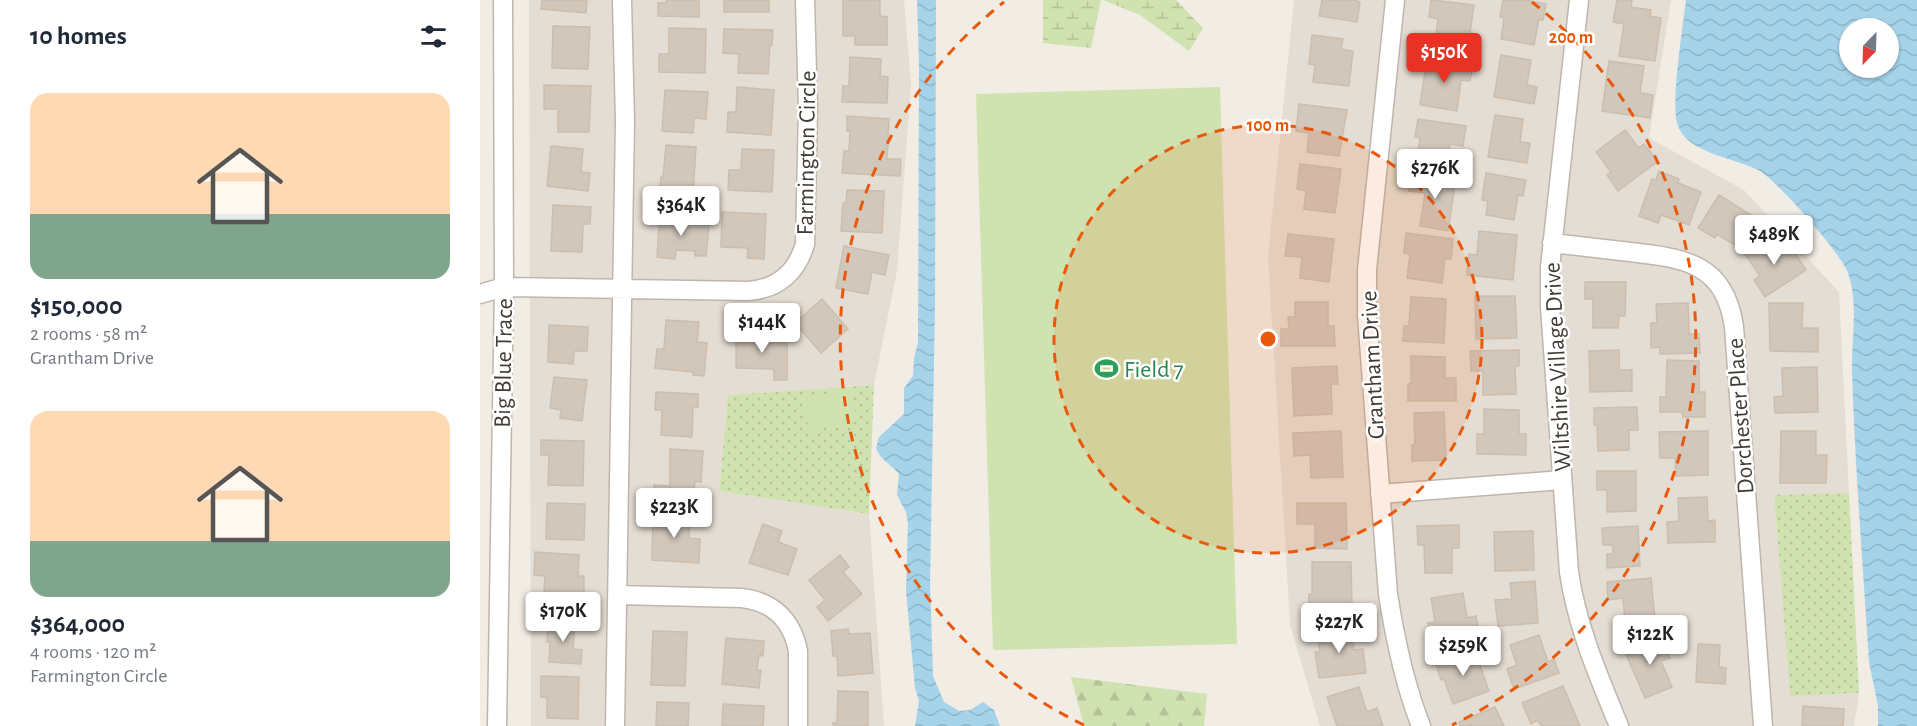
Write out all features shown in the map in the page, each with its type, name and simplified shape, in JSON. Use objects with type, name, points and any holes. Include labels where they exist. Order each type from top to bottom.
[{"type":"street","name":"Big Blue Trace","points":[[497,726],[504,287],[503,0]]},
{"type":"street","points":[[615,726],[625,121],[622,0]]},
{"type":"street","name":"Farmington Circle","points":[[504,287],[759,290],[784,279],[798,263],[805,244],[808,108],[805,0]]},
{"type":"street","name":"Grantham Drive","points":[[1395,0],[1367,270],[1367,316],[1388,594],[1394,635],[1404,675],[1422,726]]},
{"type":"street","name":"Wiltshire Village Drive","points":[[1579,0],[1552,243],[1550,307],[1573,597],[1582,633],[1618,726]]},
{"type":"street","name":"Dorchester Place","points":[[1552,243],[1681,259],[1707,274],[1726,298],[1734,327],[1763,726]]},
{"type":"street","points":[[480,280],[504,287]]},
{"type":"street","points":[[480,294],[504,287]]},
{"type":"street","points":[[1380,494],[1562,480]]},
{"type":"street","points":[[616,596],[741,598],[752,599],[771,607],[787,622],[796,640],[798,726]]},
{"type":"shaded area","points":[[529,0],[904,0],[911,85],[897,271],[874,385],[728,395],[719,491],[869,514],[884,726],[531,726]]},
{"type":"shaded area","points":[[1294,0],[1671,0],[1649,138],[1744,190],[1839,292],[1849,493],[1774,496],[1790,695],[1859,693],[1854,726],[1320,726],[1290,625],[1268,256]]},
{"type":"green space","points":[[1043,0],[1101,0],[1091,48],[1043,43]]},
{"type":"green space","points":[[1103,0],[1176,0],[1203,28],[1189,51],[1140,15]]},
{"type":"green space","name":"Field 7","points":[[1220,87],[1237,644],[993,650],[976,94]]},
{"type":"green space","points":[[874,385],[869,514],[719,491],[728,395]]},
{"type":"green space","points":[[851,389],[857,421],[809,431],[803,399]]},
{"type":"green space","points":[[1849,493],[1859,693],[1790,696],[1774,495]]},
{"type":"green space","points":[[1071,677],[1207,694],[1204,726],[1084,726]]},
{"type":"water","points":[[917,0],[936,0],[935,307],[930,584],[933,676],[944,702],[959,711],[970,710],[983,702],[994,710],[1000,726],[915,726],[919,701],[915,688],[906,591],[908,523],[906,512],[897,495],[899,474],[883,459],[876,448],[879,437],[904,414],[904,388],[913,376],[918,343],[919,63]]},
{"type":"water","points":[[1686,0],[1917,0],[1917,726],[1878,726],[1878,706],[1869,662],[1855,445],[1852,372],[1854,310],[1848,273],[1822,235],[1769,178],[1750,166],[1702,149],[1683,135],[1678,126],[1675,102]]},
{"type":"building","points":[[542,0],[587,0],[586,13],[541,9]]},
{"type":"building","points":[[666,0],[699,0],[699,17],[658,16],[658,3],[666,3]]},
{"type":"building","points":[[724,0],[769,0],[769,12],[724,12]]},
{"type":"building","points":[[843,0],[880,0],[880,16],[887,17],[887,45],[855,45],[855,36],[843,36]]},
{"type":"building","points":[[1322,0],[1360,2],[1357,22],[1319,16]]},
{"type":"building","points":[[1431,0],[1474,5],[1467,55],[1434,50],[1438,19],[1429,17]]},
{"type":"building","points":[[1503,0],[1525,0],[1546,4],[1543,20],[1539,19],[1534,45],[1501,39],[1504,18],[1500,17]]},
{"type":"building","points":[[1617,0],[1632,0],[1631,7],[1651,10],[1650,16],[1661,18],[1655,61],[1619,56],[1624,24],[1613,22]]},
{"type":"building","points":[[553,26],[590,27],[588,69],[552,68]]},
{"type":"building","points":[[669,28],[706,29],[705,73],[659,72],[659,54],[669,54]]},
{"type":"building","points":[[724,29],[773,30],[768,74],[738,73],[739,54],[723,53]]},
{"type":"building","points":[[1312,35],[1343,39],[1341,49],[1353,51],[1349,86],[1313,82],[1315,65],[1309,64]]},
{"type":"building","points":[[1501,55],[1531,60],[1527,85],[1537,87],[1534,104],[1494,97]]},
{"type":"building","points":[[850,57],[881,59],[880,76],[888,77],[887,103],[842,102],[843,86],[849,86]]},
{"type":"building","points":[[1427,59],[1473,66],[1470,81],[1461,80],[1457,111],[1420,105]]},
{"type":"building","points":[[1609,61],[1644,66],[1640,93],[1653,95],[1650,118],[1602,111]]},
{"type":"building","points":[[544,85],[591,86],[589,132],[558,132],[558,109],[544,109]]},
{"type":"building","points":[[737,87],[774,90],[771,135],[727,132],[728,112],[736,112]]},
{"type":"building","points":[[665,90],[708,92],[706,119],[694,118],[693,133],[662,131]]},
{"type":"building","points":[[1299,104],[1347,110],[1339,156],[1307,152],[1309,133],[1296,131]]},
{"type":"building","points":[[1495,115],[1523,119],[1520,142],[1530,143],[1527,163],[1488,157]]},
{"type":"building","points":[[847,116],[889,119],[887,159],[901,159],[900,176],[842,173],[844,151],[849,151],[850,131],[847,131]]},
{"type":"building","points":[[1418,119],[1466,126],[1463,146],[1450,144],[1447,166],[1417,162],[1420,138],[1415,137]]},
{"type":"building","points":[[1625,130],[1639,148],[1644,144],[1658,161],[1618,191],[1607,175],[1611,172],[1596,152]]},
{"type":"building","points":[[666,145],[696,147],[693,195],[660,193]]},
{"type":"building","points":[[551,146],[583,149],[581,172],[590,173],[588,191],[547,186]]},
{"type":"building","points":[[742,149],[774,150],[772,192],[728,190],[729,170],[741,170]]},
{"type":"building","points":[[1300,164],[1341,169],[1335,213],[1304,209],[1306,191],[1297,189]]},
{"type":"building","points":[[1659,171],[1679,179],[1678,183],[1701,192],[1689,225],[1661,215],[1658,223],[1639,216],[1652,179],[1656,180]]},
{"type":"building","points":[[1412,173],[1456,179],[1448,231],[1420,226],[1425,193],[1409,191]]},
{"type":"building","points":[[1486,173],[1526,180],[1523,196],[1518,195],[1514,220],[1486,215],[1488,201],[1482,200]]},
{"type":"building","points":[[847,190],[884,191],[882,233],[841,231],[843,203],[846,203]]},
{"type":"building","points":[[1719,195],[1754,217],[1736,246],[1717,234],[1715,238],[1698,228]]},
{"type":"building","points":[[553,205],[591,207],[590,224],[583,224],[582,252],[551,251]]},
{"type":"building","points":[[660,212],[676,214],[676,223],[709,225],[706,256],[695,256],[695,251],[676,250],[675,259],[657,257]]},
{"type":"building","points":[[722,212],[766,214],[764,259],[747,258],[748,248],[721,247]]},
{"type":"building","points":[[1479,231],[1517,235],[1513,280],[1467,275],[1469,254],[1477,255]]},
{"type":"building","points":[[1406,233],[1453,239],[1451,259],[1445,259],[1442,283],[1407,278],[1410,254],[1404,253]]},
{"type":"building","points":[[1288,234],[1334,239],[1329,282],[1300,278],[1302,257],[1285,256]]},
{"type":"building","points":[[1774,236],[1787,256],[1794,251],[1806,270],[1765,297],[1754,280],[1760,276],[1745,254]]},
{"type":"building","points":[[844,246],[889,255],[885,275],[872,272],[868,294],[836,288]]},
{"type":"building","points":[[1585,282],[1626,282],[1625,316],[1619,316],[1618,328],[1593,328],[1593,299],[1585,299]]},
{"type":"building","points":[[1475,296],[1515,296],[1517,338],[1476,339]]},
{"type":"building","points":[[1411,297],[1446,299],[1444,343],[1403,341],[1404,326],[1409,326]]},
{"type":"building","points":[[822,299],[848,329],[821,353],[795,323]]},
{"type":"building","points":[[1295,302],[1328,302],[1328,326],[1334,326],[1335,346],[1281,346],[1281,329],[1289,329],[1288,317],[1295,317]]},
{"type":"building","points":[[1688,303],[1689,334],[1699,334],[1700,353],[1660,354],[1660,347],[1651,348],[1651,323],[1657,323],[1656,304]]},
{"type":"building","points":[[1769,303],[1803,303],[1802,328],[1818,328],[1818,352],[1770,351]]},
{"type":"building","points":[[666,320],[699,322],[697,342],[707,343],[704,376],[693,375],[693,372],[655,368],[657,349],[664,349]]},
{"type":"building","points":[[549,325],[588,327],[587,351],[574,351],[573,364],[548,362]]},
{"type":"building","points":[[736,329],[753,329],[753,339],[787,339],[787,380],[774,380],[774,369],[736,368]]},
{"type":"building","points":[[1519,350],[1519,366],[1515,366],[1516,394],[1483,395],[1483,371],[1471,371],[1470,351]]},
{"type":"building","points":[[1619,350],[1619,370],[1632,370],[1632,391],[1590,392],[1589,351]]},
{"type":"building","points":[[1411,356],[1445,357],[1445,378],[1456,378],[1456,401],[1408,401],[1408,384],[1411,384]]},
{"type":"building","points":[[1667,360],[1699,361],[1699,392],[1705,392],[1705,417],[1683,417],[1682,412],[1660,412],[1660,397],[1666,397]]},
{"type":"building","points":[[1337,366],[1338,384],[1331,384],[1332,414],[1294,416],[1292,368]]},
{"type":"building","points":[[1817,367],[1818,412],[1775,413],[1774,397],[1783,396],[1782,368]]},
{"type":"building","points":[[554,377],[587,380],[582,421],[560,418],[561,410],[550,408]]},
{"type":"building","points":[[656,392],[698,394],[698,407],[693,407],[692,437],[661,435],[662,410],[655,410]]},
{"type":"building","points":[[1637,407],[1638,430],[1629,430],[1629,450],[1598,451],[1594,408]]},
{"type":"building","points":[[1484,409],[1519,410],[1519,434],[1526,434],[1526,455],[1477,454],[1477,434],[1484,434]]},
{"type":"building","points":[[1444,412],[1446,460],[1412,461],[1412,445],[1415,444],[1414,413]]},
{"type":"building","points":[[1341,431],[1343,477],[1311,478],[1310,455],[1294,456],[1293,433]]},
{"type":"building","points":[[1708,431],[1708,475],[1676,476],[1675,458],[1660,458],[1659,432]]},
{"type":"building","points":[[1781,431],[1816,431],[1816,455],[1827,455],[1826,483],[1780,483]]},
{"type":"building","points":[[541,440],[584,441],[583,486],[548,485],[549,455],[541,455]]},
{"type":"building","points":[[670,449],[703,451],[701,482],[695,481],[693,505],[653,502],[654,485],[670,486]]},
{"type":"building","points":[[1597,471],[1636,471],[1636,511],[1607,512],[1607,490],[1597,490]]},
{"type":"building","points":[[1707,497],[1708,521],[1715,520],[1715,542],[1668,543],[1667,522],[1679,521],[1678,498]]},
{"type":"building","points":[[547,503],[585,504],[584,540],[546,539]]},
{"type":"building","points":[[1297,503],[1346,503],[1347,549],[1315,548],[1315,524],[1297,524]]},
{"type":"building","points":[[653,511],[690,514],[689,538],[700,539],[699,563],[652,560]]},
{"type":"building","points":[[763,524],[782,531],[778,542],[797,549],[788,575],[749,563]]},
{"type":"building","points":[[1459,525],[1459,548],[1452,548],[1452,573],[1425,573],[1424,545],[1418,545],[1417,526]]},
{"type":"building","points":[[1638,526],[1640,566],[1607,568],[1607,554],[1613,554],[1613,545],[1603,545],[1602,528]]},
{"type":"building","points":[[1533,531],[1534,570],[1495,571],[1494,532]]},
{"type":"building","points":[[535,552],[579,555],[578,576],[584,576],[584,594],[544,592],[545,576],[534,575]]},
{"type":"building","points":[[840,555],[849,567],[843,572],[862,594],[828,621],[817,607],[825,600],[809,580]]},
{"type":"building","points":[[1312,562],[1351,562],[1352,607],[1309,607],[1309,594],[1312,594]]},
{"type":"building","points":[[1651,578],[1656,629],[1626,632],[1623,598],[1608,600],[1607,582]]},
{"type":"building","points":[[1535,581],[1538,623],[1498,626],[1495,600],[1512,599],[1510,583]]},
{"type":"building","points":[[1463,593],[1467,618],[1476,616],[1479,632],[1431,641],[1428,623],[1435,622],[1431,598]]},
{"type":"building","points":[[548,621],[575,622],[573,649],[582,650],[581,664],[549,662]]},
{"type":"building","points":[[1352,628],[1354,650],[1363,649],[1366,673],[1319,678],[1315,652],[1320,652],[1317,632]]},
{"type":"building","points":[[848,629],[849,634],[870,633],[873,673],[838,676],[837,656],[833,656],[831,631]]},
{"type":"building","points":[[653,631],[687,632],[685,686],[651,685]]},
{"type":"building","points":[[1539,635],[1548,662],[1554,659],[1559,673],[1514,689],[1507,669],[1517,665],[1510,645]]},
{"type":"building","points":[[1661,636],[1670,658],[1661,661],[1672,687],[1645,698],[1625,652]]},
{"type":"building","points":[[726,638],[764,641],[763,656],[759,655],[757,670],[761,670],[759,688],[722,684]]},
{"type":"building","points":[[1698,644],[1720,645],[1719,667],[1726,668],[1725,684],[1696,682]]},
{"type":"building","points":[[1475,651],[1489,691],[1453,704],[1436,664]]},
{"type":"building","points":[[541,676],[579,677],[578,719],[547,718],[547,698],[541,697]]},
{"type":"building","points":[[1563,686],[1580,726],[1541,726],[1538,720],[1531,724],[1522,703]]},
{"type":"building","points":[[1359,687],[1367,712],[1377,708],[1383,726],[1337,726],[1327,697]]},
{"type":"building","points":[[838,691],[868,692],[868,726],[833,726],[833,723],[837,723]]},
{"type":"building","points":[[657,702],[689,703],[688,726],[656,726]]},
{"type":"building","points":[[723,704],[764,706],[763,726],[722,726]]},
{"type":"building","points":[[1803,706],[1844,709],[1843,726],[1802,726]]},
{"type":"building","points":[[1495,707],[1504,726],[1460,726],[1459,722]]},
{"type":"place","name":"Field 7","points":[[1106,369]]}]
